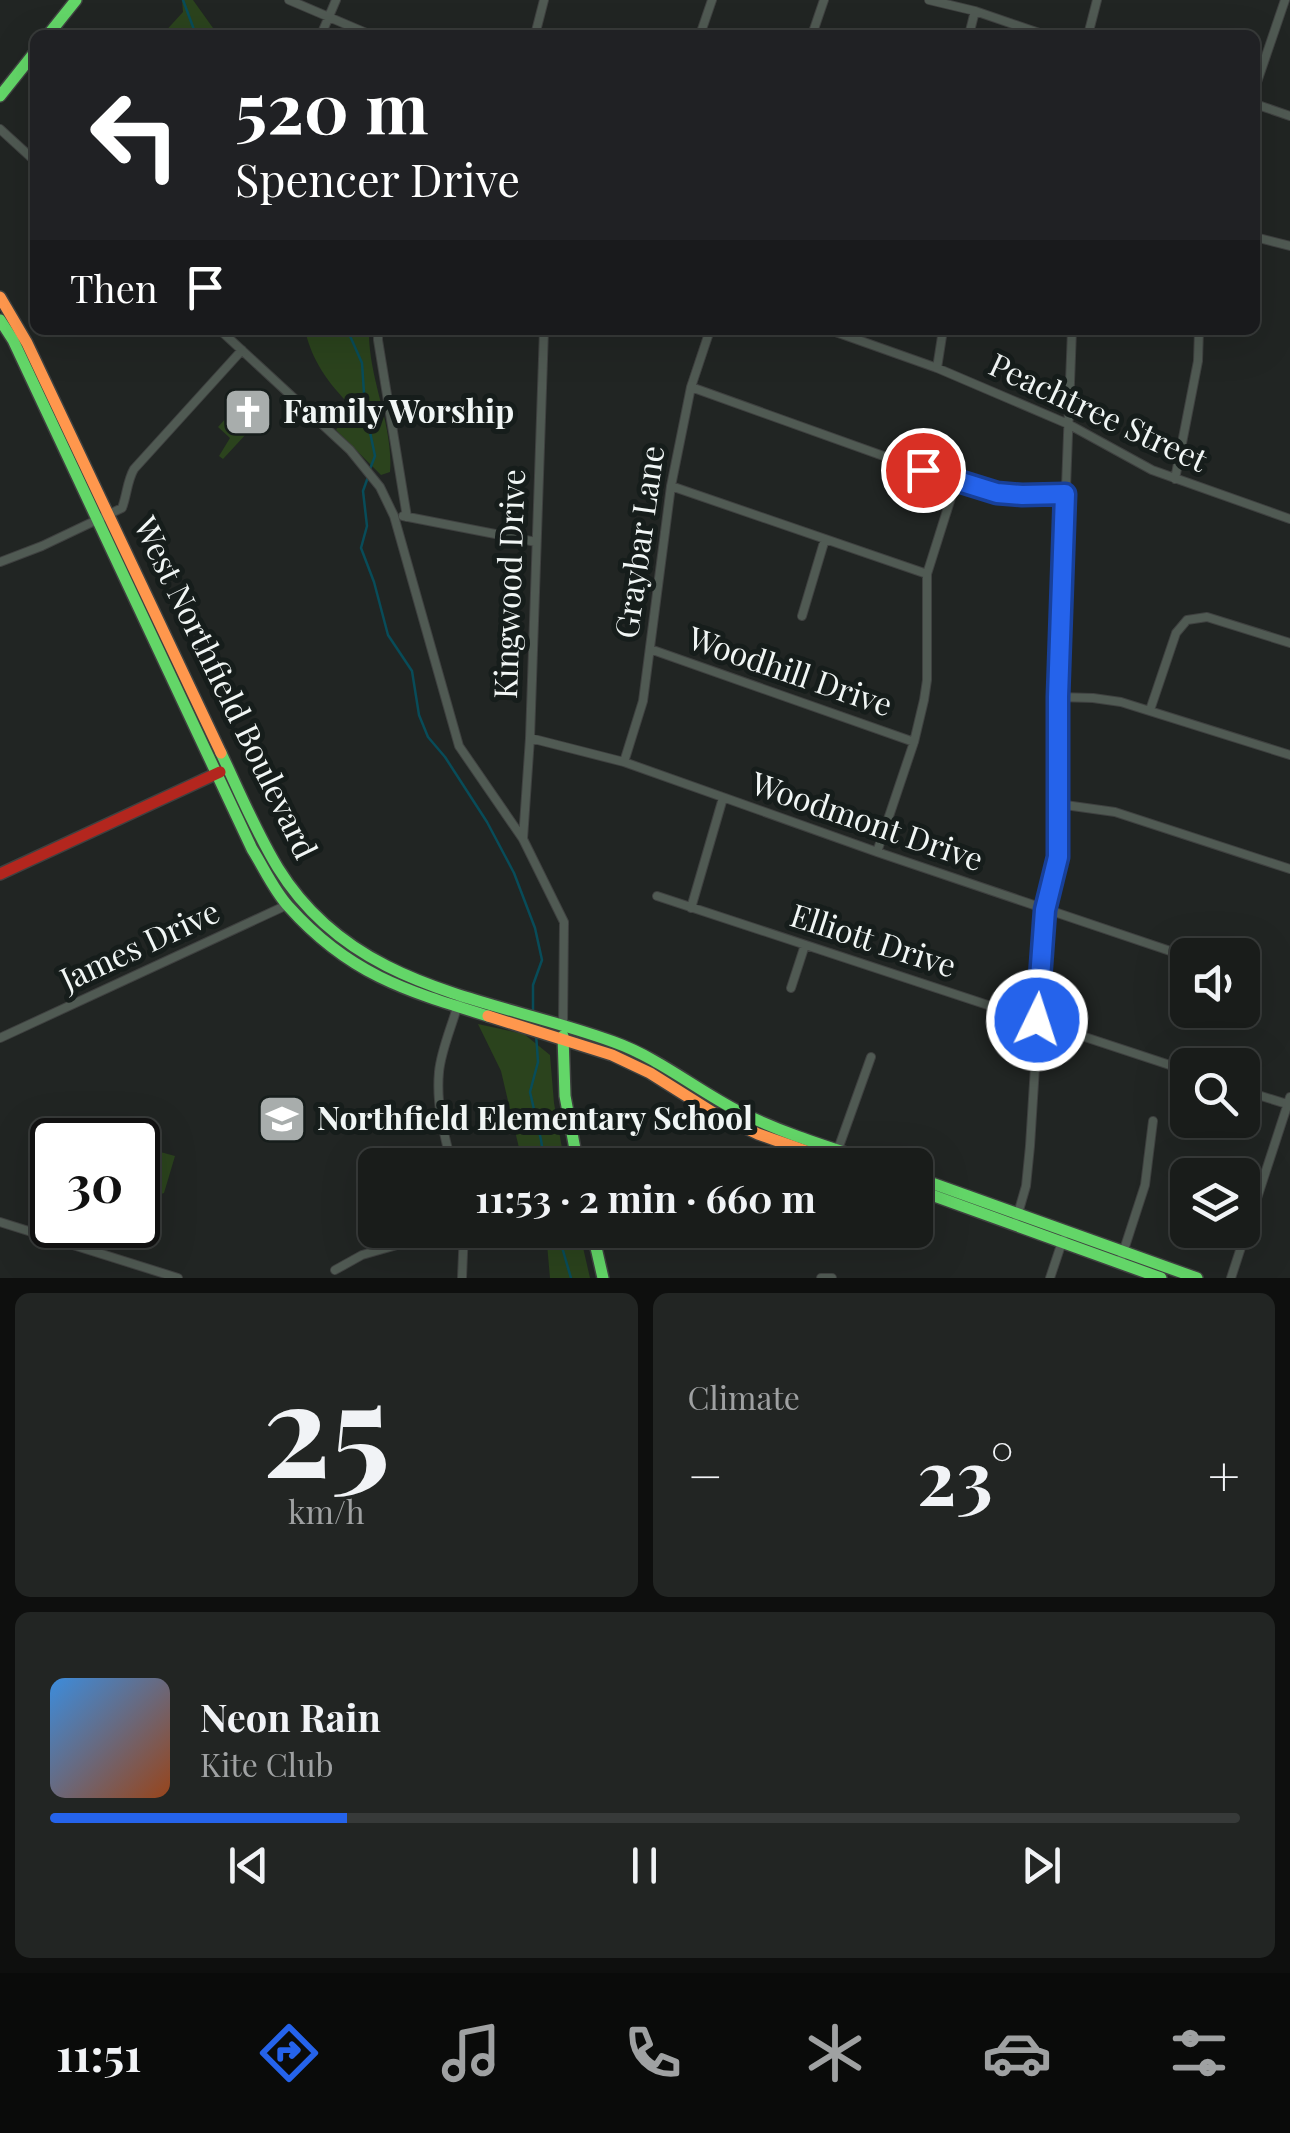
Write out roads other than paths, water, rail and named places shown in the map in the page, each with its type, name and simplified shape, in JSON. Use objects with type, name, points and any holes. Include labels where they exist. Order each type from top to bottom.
[{"type":"main road","points":[[52,30],[76,0]]},
{"type":"main road","points":[[0,96],[30,58]]},
{"type":"main road","name":"West Northfield Boulevard","points":[[0,297],[16,322],[222,771],[252,849],[287,904],[329,946],[369,973],[410,992],[459,1001],[617,1044],[738,1111],[818,1148]]},
{"type":"main road","name":"West Northfield Boulevard","points":[[0,320],[104,518]]},
{"type":"main road","points":[[0,874],[222,771]]},
{"type":"main road","name":"West Northfield Boulevard","points":[[222,771],[278,868],[320,920],[345,943],[376,962],[459,1001]]},
{"type":"main road","points":[[563,1032],[565,1096],[575,1148]]},
{"type":"main road","points":[[933,1184],[1016,1219]]},
{"type":"main road","points":[[933,1194],[1198,1278]]},
{"type":"main road","points":[[596,1248],[603,1278]]},
{"type":"main road","points":[[1122,1257],[1161,1278]]},
{"type":"street","points":[[289,0],[359,30]]},
{"type":"street","points":[[322,30],[336,0]]},
{"type":"street","points":[[537,30],[544,0]]},
{"type":"street","points":[[702,30],[712,0]]},
{"type":"street","points":[[814,30],[824,0]]},
{"type":"street","points":[[930,0],[1031,30]]},
{"type":"street","points":[[1089,30],[1098,0]]},
{"type":"street","points":[[1260,73],[1285,0]]},
{"type":"street","points":[[970,30],[975,12]]},
{"type":"street","points":[[1260,106],[1290,116]]},
{"type":"street","points":[[0,129],[30,156]]},
{"type":"street","points":[[1260,238],[1290,246]]},
{"type":"street","points":[[226,335],[350,450],[369,473],[394,516],[459,746],[523,839],[564,922],[563,1032]]},
{"type":"street","points":[[378,335],[407,517]]},
{"type":"street","name":"Kingwood Drive","points":[[523,839],[544,335]]},
{"type":"street","name":"Graybar Lane","points":[[624,762],[644,700],[671,486],[691,387],[708,335]]},
{"type":"street","name":"Peachtree Street","points":[[844,335],[937,368],[1068,424],[1152,470],[1290,519]]},
{"type":"street","points":[[937,368],[942,335]]},
{"type":"street","points":[[1016,1219],[1026,1186],[1030,1146],[1045,910],[1058,857],[1058,697],[1072,335]]},
{"type":"street","points":[[1175,479],[1198,361],[1198,335]]},
{"type":"street","points":[[0,562],[122,508],[134,469],[242,350]]},
{"type":"street","points":[[691,387],[956,482],[997,493],[1065,494]]},
{"type":"street","points":[[877,852],[914,742],[927,680],[927,574],[956,482]]},
{"type":"street","points":[[671,486],[927,574]]},
{"type":"street","points":[[394,516],[536,542]]},
{"type":"street","points":[[802,616],[825,539]]},
{"type":"street","points":[[1150,710],[1176,634],[1187,620],[1207,617],[1290,643]]},
{"type":"street","name":"Woodhill Drive","points":[[650,650],[914,742]]},
{"type":"street","points":[[1058,697],[1105,699],[1150,710],[1290,755]]},
{"type":"street","name":"Woodmont Drive","points":[[530,738],[624,762],[1170,951]]},
{"type":"street","points":[[691,908],[724,798]]},
{"type":"street","points":[[1058,804],[1116,812],[1290,869]]},
{"type":"street","name":"Elliott Drive","points":[[656,896],[1170,1065]]},
{"type":"street","name":"James Drive","points":[[0,1038],[299,897]]},
{"type":"street","points":[[791,988],[805,945]]},
{"type":"street","points":[[448,1148],[439,1103],[439,1070],[459,1001]]},
{"type":"street","points":[[842,1148],[871,1057]]},
{"type":"street","points":[[1231,1278],[1289,1103],[1260,1095]]},
{"type":"street","points":[[1122,1257],[1145,1186],[1153,1121]]},
{"type":"street","points":[[0,1222],[178,1278]]},
{"type":"street","points":[[1050,1278],[1064,1236]]},
{"type":"street","points":[[336,1270],[362,1255],[386,1248]]},
{"type":"street","points":[[462,1278],[464,1248]]},
{"type":"street","points":[[821,1278],[832,1278]]},
{"type":"waterway","points":[[183,0],[194,30]]},
{"type":"waterway","points":[[350,335],[362,363],[365,408],[375,456],[370,469]]},
{"type":"waterway","points":[[368,477],[363,491],[367,526],[361,548],[388,635],[412,671],[419,715],[428,737],[487,822],[514,873],[535,928],[542,960],[533,985],[533,1011]]},
{"type":"waterway","points":[[536,1034],[538,1062],[530,1092],[542,1148]]},
{"type":"waterway","points":[[562,1248],[571,1278]]},
{"type":"place","name":"Family Worship","points":[[248,412]]},
{"type":"place","name":"Northfield Elementary School","points":[[282,1119]]}]
